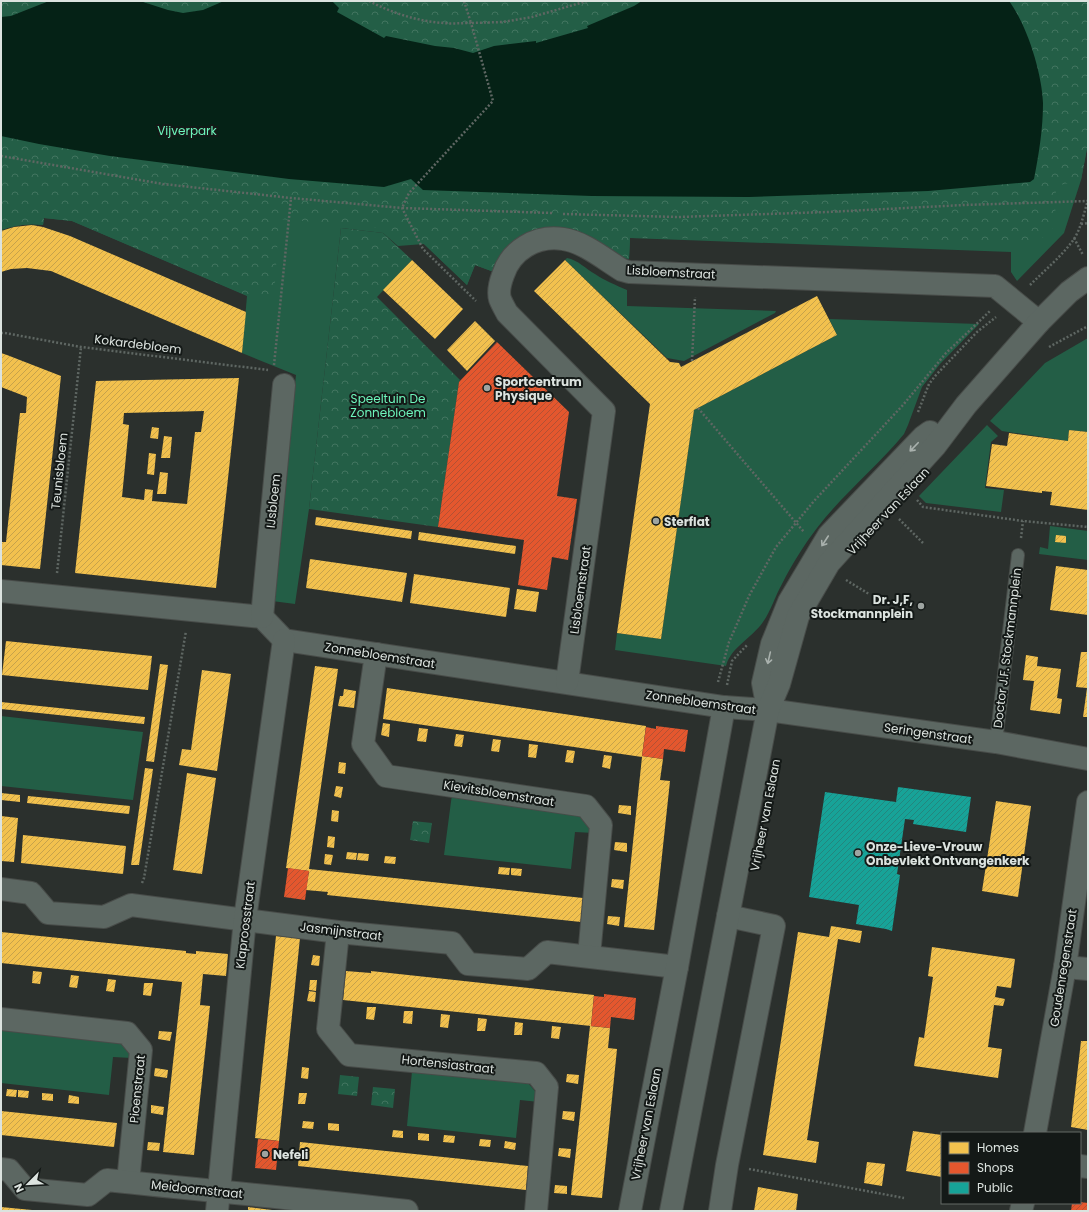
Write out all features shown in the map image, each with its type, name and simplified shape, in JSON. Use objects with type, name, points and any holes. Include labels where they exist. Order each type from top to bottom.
[{"type":"street","name":"Lisbloemstraat","points":[[567,682],[604,411],[507,313],[500,298],[500,284],[506,267],[514,255],[531,243],[548,239],[562,239],[578,242],[622,270],[629,272],[995,286],[1008,295],[1039,322]]},
{"type":"street","name":"Vrijheer van Eslaan","points":[[671,1211],[768,710],[779,684],[798,616],[824,556],[935,446],[966,405],[1039,322],[1069,292],[1086,268]]},
{"type":"street","name":"IJsbloem","points":[[262,617],[279,378]]},
{"type":"street","points":[[1,591],[54,597],[141,598],[189,610],[262,617],[284,640]]},
{"type":"street","name":"Zonnebloemstraat","points":[[284,640],[719,706],[768,710]]},
{"type":"street","name":"Klaproosstraat","points":[[217,1202],[245,919],[284,640]]},
{"type":"street","name":"Kievitsbloemstraat","points":[[376,654],[363,744],[386,776],[586,806],[601,825],[589,956]]},
{"type":"street","name":"Vrijheer van Eslaan","points":[[630,1211],[677,967],[719,706]]},
{"type":"street","name":"Seringenstraat","points":[[768,710],[996,742],[1088,759]]},
{"type":"street","name":"Goudenregenstraat","points":[[1035,1132],[1065,967],[1088,802]]},
{"type":"street","points":[[1,889],[31,892],[48,913],[104,917],[131,905]]},
{"type":"street","name":"Jasmijnstraat","points":[[131,905],[338,932],[452,943],[468,964],[528,969],[547,952],[677,967]]},
{"type":"street","points":[[720,1211],[727,1164],[774,926],[728,916]]},
{"type":"street","name":"Hortensiastraat","points":[[338,932],[328,1028],[349,1055],[536,1073],[547,1087],[536,1211]]},
{"type":"street","points":[[1065,967],[1088,969]]},
{"type":"street","name":"Pioenstraat","points":[[1,1019],[127,1032],[141,1050],[128,1182]]},
{"type":"street","name":"Meidoornstraat","points":[[1,1169],[9,1170],[25,1189],[88,1195],[107,1180],[128,1182],[217,1202],[311,1205],[407,1211]]},
{"type":"lane","name":"Doctor J.F. Stockmannplein","points":[[996,742],[1018,555]]},
{"type":"path","points":[[369,1],[396,13],[420,20],[443,24],[503,22],[532,17],[587,1]]},
{"type":"path","points":[[402,208],[409,193],[493,101],[464,1]]},
{"type":"path","points":[[1,156],[163,184],[291,198],[402,208],[553,214]]},
{"type":"path","points":[[279,378],[291,198]]},
{"type":"path","points":[[561,214],[678,217],[1088,200],[1081,224],[1088,223]]},
{"type":"path","points":[[402,208],[423,249],[479,304],[500,298]]},
{"type":"path","points":[[1074,238],[1086,268]]},
{"type":"path","points":[[692,361],[695,274]]},
{"type":"path","points":[[719,706],[729,642],[752,590],[776,547],[795,523],[903,404],[946,353],[978,321],[1008,295]]},
{"type":"path","points":[[1047,348],[1088,326]]},
{"type":"path","name":"Kokardebloem","points":[[1,333],[5,332],[81,346],[279,378]]},
{"type":"path","name":"Teunisbloem","points":[[54,597],[81,346]]},
{"type":"path","points":[[698,408],[824,556],[835,574],[869,594]]},
{"type":"path","points":[[912,496],[923,507],[1023,521],[1088,527]]},
{"type":"path","points":[[895,515],[923,543]]},
{"type":"path","points":[[131,905],[144,878],[189,610]]},
{"type":"path","points":[[727,1164],[904,1198]]},
{"type":"green space","name":"Vijverpark","points":[[1,1],[1088,1],[1088,143],[1081,180],[1056,186],[1055,226],[1039,241],[630,238],[629,259],[620,258],[572,232],[494,272],[475,265],[467,285],[424,244],[398,242],[382,228],[279,219],[274,299],[248,296],[72,221],[44,218],[43,225],[22,225],[1,230]]},
{"type":"green space","name":"Vijverpark","points":[[1088,1],[1088,143],[1081,180],[1064,233],[1017,281],[1011,272],[1011,252],[630,238],[629,259],[572,232],[494,272],[475,265],[467,285],[424,244],[398,246],[383,233],[341,228],[309,509],[295,604],[272,601],[296,375],[242,353],[247,296],[72,221],[44,218],[43,225],[22,225],[1,230],[1,136]]},
{"type":"green space","name":"Speeltuin De Zonnebloem","points":[[341,228],[383,233],[412,260],[377,297],[460,380],[438,527],[309,509]]},
{"type":"green space","points":[[567,258],[578,263],[603,279],[627,290],[627,306],[776,311],[775,313],[684,361],[667,358],[565,260]]},
{"type":"green space","points":[[829,319],[979,324],[940,364],[922,387],[904,434],[812,534],[790,569],[766,618],[758,628],[732,653],[726,666],[615,650],[617,633],[661,639],[694,410],[837,335]]},
{"type":"green space","points":[[1088,338],[1088,432],[1069,430],[1068,441],[1002,431],[990,421],[1045,363]]},
{"type":"green space","points":[[987,425],[998,436],[991,442],[985,488],[1004,490],[1001,512],[926,503],[919,496]]},
{"type":"green space","points":[[1050,526],[1088,531],[1088,560],[1039,554],[1040,547],[1048,549]]},
{"type":"green space","points":[[1,716],[143,732],[133,800],[1,786]]},
{"type":"green space","points":[[452,794],[582,813],[594,833],[575,832],[571,869],[444,855]]},
{"type":"green space","points":[[413,821],[432,823],[429,843],[410,840]]},
{"type":"green space","points":[[2,1028],[123,1041],[132,1053],[132,1058],[113,1057],[109,1095],[1,1083]]},
{"type":"green space","points":[[412,1071],[528,1083],[540,1097],[539,1102],[520,1100],[516,1138],[407,1126]]},
{"type":"green space","points":[[340,1075],[359,1077],[357,1096],[338,1094]]},
{"type":"green space","points":[[373,1087],[395,1089],[393,1108],[371,1105]]},
{"type":"shaded area","name":"Vijverpark","points":[[49,1],[140,1],[183,13],[203,10],[224,1],[332,1],[339,8],[337,12],[384,38],[386,36],[435,46],[454,48],[473,53],[494,46],[536,41],[536,43],[588,28],[587,26],[634,6],[642,1],[1009,1],[1022,23],[1037,64],[1040,78],[1043,103],[1039,151],[1034,179],[1030,182],[928,191],[749,197],[592,196],[423,190],[411,179],[384,187],[289,179],[110,156],[1,136],[1,17],[11,16]]},
{"type":"building: Homes","points":[[32,225],[70,236],[246,312],[242,353],[51,271],[27,268],[11,269],[1,272],[1,231],[14,227]]},
{"type":"building: Homes","points":[[412,260],[463,309],[435,339],[383,290]]},
{"type":"building: Homes","name":"Sterflat","points":[[565,260],[670,362],[679,363],[681,367],[817,296],[837,335],[694,410],[661,639],[617,633],[650,404],[534,291]]},
{"type":"building: Homes","points":[[475,321],[495,341],[467,371],[447,350]]},
{"type":"building: Homes","points":[[1,353],[61,376],[40,569],[1,565],[1,542],[6,542],[20,413],[26,413],[27,397],[1,387]]},
{"type":"building: Homes","points":[[239,378],[216,588],[75,573],[96,381]],"holes":[[[204,411],[201,432],[195,432],[187,504],[152,501],[153,490],[145,489],[144,500],[122,497],[129,425],[123,424],[124,413]]]},
{"type":"building: Homes","points":[[152,427],[159,428],[158,439],[150,438]]},
{"type":"building: Homes","points":[[1069,430],[1088,432],[1088,510],[1050,505],[1052,492],[1042,491],[1042,493],[986,486],[992,444],[1007,446],[1009,433],[1068,441]]},
{"type":"building: Homes","points":[[164,436],[172,437],[170,458],[161,458]]},
{"type":"building: Homes","points":[[149,453],[156,454],[154,475],[147,474]]},
{"type":"building: Homes","points":[[160,472],[168,473],[166,494],[157,494]]},
{"type":"building: Homes","points":[[316,517],[412,531],[411,539],[315,525]]},
{"type":"building: Homes","points":[[419,532],[516,546],[515,554],[418,540]]},
{"type":"building: Homes","points":[[1056,535],[1066,536],[1066,543],[1055,542]]},
{"type":"building: Homes","points":[[310,559],[407,573],[402,602],[306,588]]},
{"type":"building: Homes","points":[[1056,566],[1088,570],[1088,615],[1050,610]]},
{"type":"building: Homes","points":[[414,574],[510,588],[506,617],[410,603]]},
{"type":"building: Homes","points":[[517,589],[539,592],[536,612],[514,609]]},
{"type":"building: Homes","points":[[6,641],[152,656],[148,690],[2,675]]},
{"type":"building: Homes","points":[[1081,652],[1088,652],[1088,717],[1083,717],[1087,688],[1076,687]]},
{"type":"building: Homes","points":[[1026,655],[1038,657],[1037,666],[1061,669],[1057,698],[1062,699],[1060,714],[1030,710],[1034,681],[1023,680]]},
{"type":"building: Homes","points":[[160,664],[168,665],[154,762],[146,761]]},
{"type":"building: Homes","points":[[315,666],[338,669],[309,869],[583,898],[581,922],[327,895],[328,892],[306,890],[309,871],[286,868]]},
{"type":"building: Homes","points":[[202,670],[231,674],[217,771],[179,765],[182,749],[191,750]]},
{"type":"building: Homes","points":[[387,688],[646,726],[642,756],[663,759],[660,780],[670,781],[654,930],[624,927],[642,757],[383,719]]},
{"type":"building: Homes","points":[[344,689],[356,691],[354,708],[338,706],[340,696],[343,696]]},
{"type":"building: Homes","points":[[1,702],[145,717],[144,724],[1,709]]},
{"type":"building: Homes","points":[[383,723],[390,724],[389,737],[381,735]]},
{"type":"building: Homes","points":[[419,728],[428,729],[426,742],[417,741]]},
{"type":"building: Homes","points":[[456,734],[464,735],[462,747],[454,746]]},
{"type":"building: Homes","points":[[493,739],[501,740],[499,752],[491,751]]},
{"type":"building: Homes","points":[[529,744],[538,745],[536,758],[528,757]]},
{"type":"building: Homes","points":[[567,750],[575,751],[573,763],[565,762]]},
{"type":"building: Homes","points":[[604,755],[612,756],[610,769],[602,767]]},
{"type":"building: Homes","points":[[339,762],[346,763],[345,774],[338,773]]},
{"type":"building: Homes","points":[[145,768],[153,769],[139,865],[131,865]]},
{"type":"building: Homes","points":[[187,773],[216,778],[202,874],[173,870]]},
{"type":"building: Homes","points":[[336,786],[343,787],[341,798],[334,796]]},
{"type":"building: Homes","points":[[1,793],[20,795],[20,802],[1,800]]},
{"type":"building: Homes","points":[[28,796],[130,806],[129,814],[27,803]]},
{"type":"building: Homes","points":[[996,801],[1031,806],[1018,897],[982,891]]},
{"type":"building: Homes","points":[[619,805],[631,806],[631,815],[618,813]]},
{"type":"building: Homes","points":[[332,810],[339,811],[338,822],[331,821]]},
{"type":"building: Homes","points":[[1,816],[18,818],[14,862],[1,861]]},
{"type":"building: Homes","points":[[23,835],[126,846],[123,874],[21,863]]},
{"type":"building: Homes","points":[[328,836],[335,837],[334,848],[327,847]]},
{"type":"building: Homes","points":[[615,842],[627,843],[627,852],[614,850]]},
{"type":"building: Homes","points":[[347,852],[357,853],[356,860],[346,859]]},
{"type":"building: Homes","points":[[358,853],[369,854],[368,861],[357,860]]},
{"type":"building: Homes","points":[[325,854],[333,855],[331,865],[324,864]]},
{"type":"building: Homes","points":[[385,856],[396,857],[395,864],[384,863]]},
{"type":"building: Homes","points":[[499,867],[510,868],[509,875],[498,874]]},
{"type":"building: Homes","points":[[511,868],[522,869],[521,876],[511,875]]},
{"type":"building: Homes","points":[[612,879],[624,880],[623,889],[611,887]]},
{"type":"building: Homes","points":[[608,916],[620,917],[619,926],[607,924]]},
{"type":"building: Homes","points":[[831,926],[862,931],[860,943],[838,939],[807,1140],[819,1142],[816,1163],[763,1155],[798,932],[829,937]]},
{"type":"building: Homes","points":[[1,932],[186,951],[186,953],[196,954],[196,951],[228,954],[226,976],[203,974],[200,1005],[210,1006],[194,1155],[163,1152],[182,982],[1,963]]},
{"type":"building: Homes","points":[[276,936],[300,938],[279,1141],[255,1138]]},
{"type":"building: Homes","points":[[932,947],[1015,959],[1011,988],[997,986],[995,997],[1005,999],[1003,1006],[994,1005],[988,1047],[1002,1049],[998,1078],[914,1066],[919,1037],[924,1038],[933,977],[928,976]]},
{"type":"building: Homes","points":[[313,955],[320,956],[319,966],[311,965]]},
{"type":"building: Homes","points":[[33,971],[42,972],[40,984],[32,983]]},
{"type":"building: Homes","points":[[346,971],[371,973],[371,971],[594,995],[591,1026],[343,1000]]},
{"type":"building: Homes","points":[[71,975],[79,976],[77,988],[69,987]]},
{"type":"building: Homes","points":[[108,979],[116,980],[114,992],[106,991]]},
{"type":"building: Homes","points":[[310,980],[317,980],[316,991],[309,990]]},
{"type":"building: Homes","points":[[144,983],[153,983],[151,996],[143,995]]},
{"type":"building: Homes","points":[[309,991],[316,992],[315,1002],[307,1001]]},
{"type":"building: Homes","points":[[367,1007],[376,1007],[374,1020],[366,1019]]},
{"type":"building: Homes","points":[[404,1011],[413,1011],[412,1024],[403,1023]]},
{"type":"building: Homes","points":[[441,1014],[450,1015],[448,1028],[440,1027]]},
{"type":"building: Homes","points":[[478,1018],[487,1019],[485,1031],[477,1031]]},
{"type":"building: Homes","points":[[515,1022],[523,1023],[522,1035],[514,1035]]},
{"type":"building: Homes","points":[[552,1026],[561,1027],[559,1039],[551,1038]]},
{"type":"building: Homes","points":[[590,1026],[610,1028],[608,1048],[617,1049],[602,1198],[571,1195]]},
{"type":"building: Homes","points":[[159,1031],[172,1032],[170,1041],[158,1039]]},
{"type":"building: Homes","points":[[1081,1041],[1088,1041],[1088,1130],[1071,1127]]},
{"type":"building: Homes","points":[[302,1067],[309,1068],[308,1079],[301,1078]]},
{"type":"building: Homes","points":[[155,1068],[168,1070],[167,1078],[154,1076]]},
{"type":"building: Homes","points":[[567,1074],[579,1075],[578,1084],[566,1082]]},
{"type":"building: Homes","points":[[7,1089],[17,1090],[16,1097],[6,1096]]},
{"type":"building: Homes","points":[[18,1090],[29,1091],[28,1098],[18,1097]]},
{"type":"building: Homes","points":[[42,1093],[53,1094],[53,1101],[42,1100]]},
{"type":"building: Homes","points":[[299,1093],[307,1093],[305,1104],[298,1104]]},
{"type":"building: Homes","points":[[69,1095],[79,1097],[79,1104],[68,1103]]},
{"type":"building: Homes","points":[[151,1105],[164,1107],[163,1115],[151,1113]]},
{"type":"building: Homes","points":[[1,1111],[117,1123],[114,1147],[1,1135]]},
{"type":"building: Homes","points":[[563,1111],[575,1112],[574,1121],[562,1119]]},
{"type":"building: Homes","points":[[303,1121],[314,1122],[313,1129],[302,1128]]},
{"type":"building: Homes","points":[[328,1123],[339,1124],[339,1131],[328,1130]]},
{"type":"building: Homes","points":[[393,1130],[403,1131],[403,1138],[392,1137]]},
{"type":"building: Homes","points":[[913,1131],[941,1135],[941,1177],[906,1171]]},
{"type":"building: Homes","points":[[418,1133],[429,1134],[429,1141],[418,1140]]},
{"type":"building: Homes","points":[[444,1135],[455,1136],[454,1143],[443,1142]]},
{"type":"building: Homes","points":[[480,1139],[491,1140],[490,1147],[479,1146]]},
{"type":"building: Homes","points":[[505,1141],[516,1143],[515,1150],[504,1148]]},
{"type":"building: Homes","points":[[148,1142],[160,1143],[159,1151],[147,1150]]},
{"type":"building: Homes","points":[[300,1142],[528,1166],[526,1190],[298,1166]]},
{"type":"building: Homes","points":[[559,1148],[571,1149],[570,1158],[558,1156]]},
{"type":"building: Homes","points":[[867,1162],[885,1164],[882,1186],[864,1183]]},
{"type":"building: Homes","points":[[555,1185],[567,1186],[567,1194],[554,1193]]},
{"type":"building: Homes","points":[[758,1187],[798,1194],[796,1211],[754,1211]]},
{"type":"building: Homes","points":[[1,1207],[32,1210],[32,1211],[1,1211]]},
{"type":"building: Homes","points":[[248,1207],[272,1210],[272,1211],[248,1211]]},
{"type":"building: Shops","points":[[497,342],[569,412],[557,496],[577,499],[568,560],[552,557],[547,590],[518,585],[524,540],[438,527],[459,382]]},
{"type":"building: Shops","points":[[656,726],[688,730],[685,752],[664,749],[663,759],[642,756],[646,727],[656,729]]},
{"type":"building: Shops","points":[[288,868],[309,871],[305,900],[284,897]]},
{"type":"building: Shops","points":[[604,994],[636,998],[634,1020],[611,1017],[610,1028],[591,1026],[594,996],[604,997]]},
{"type":"building: Shops","points":[[258,1139],[279,1141],[276,1170],[255,1168]]},
{"type":"building: Shops","points":[[1081,1202],[1088,1203],[1088,1211],[1071,1211],[1072,1204],[1081,1204]]},
{"type":"building: Public","name":"Onze-Lieve-Vrouw Onbevlekt Ontvangenkerk","points":[[898,787],[971,797],[966,832],[913,824],[914,820],[905,819],[897,874],[900,875],[892,931],[856,924],[859,905],[809,897],[825,792],[896,802]]},
{"type":"place","name":"Sportcentrum Physique","points":[[487,388]]},
{"type":"place","name":"Sterflat","points":[[656,521]]},
{"type":"place","name":"Dr. J,F, Stockmannplein","points":[[921,606]]},
{"type":"place","name":"Onze-Lieve-Vrouw Onbevlekt Ontvangenkerk","points":[[858,853]]},
{"type":"place","name":"Nefeli","points":[[265,1154]]}]
